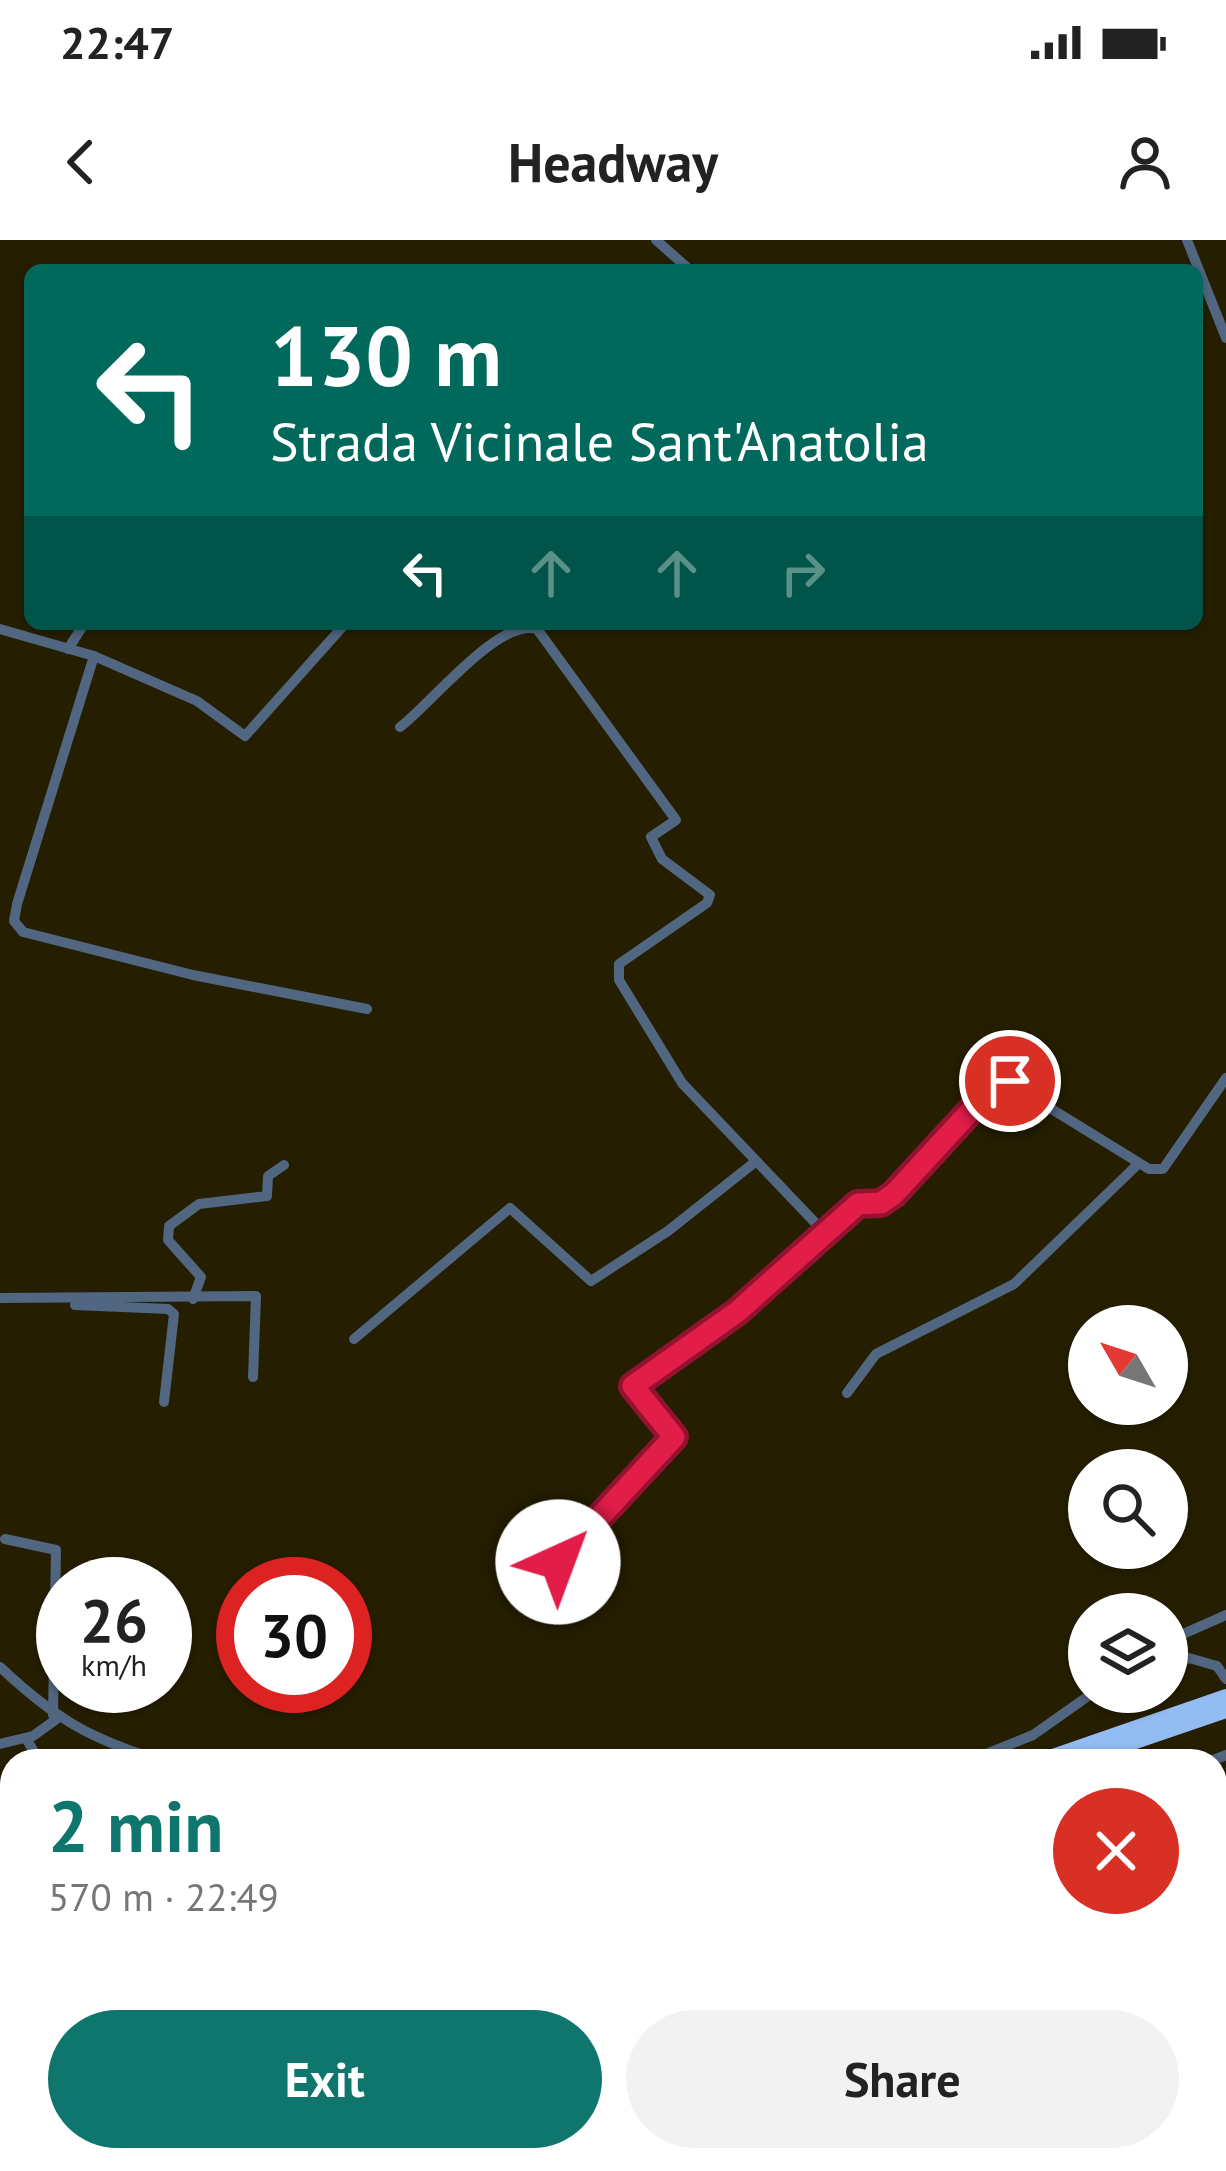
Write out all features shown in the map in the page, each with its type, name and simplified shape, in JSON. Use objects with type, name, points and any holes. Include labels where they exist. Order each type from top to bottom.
[{"type":"highway","points":[[1076,1749],[1226,1697]]},
{"type":"highway","points":[[1112,1749],[1226,1710]]},
{"type":"street","points":[[656,240],[682,264]]},
{"type":"street","points":[[1203,280],[1226,338]]},
{"type":"street","points":[[0,629],[94,656],[197,701],[245,736],[340,630]]},
{"type":"street","points":[[68,649],[80,630]]},
{"type":"street","points":[[400,728],[485,649],[514,631],[526,630]]},
{"type":"street","points":[[538,630],[676,820],[651,836],[662,859],[710,895],[707,903],[619,964],[619,980],[682,1083],[825,1233]]},
{"type":"street","points":[[94,656],[17,904],[14,921],[22,932],[193,975],[367,1009]]},
{"type":"street","points":[[558,1562],[674,1437],[633,1386],[737,1312],[858,1204],[881,1203],[894,1194],[1001,1078],[1136,1166],[1162,1169],[1226,1078]]},
{"type":"street","points":[[354,1339],[510,1208],[591,1281],[668,1231],[755,1162]]},
{"type":"street","points":[[193,1299],[201,1277],[168,1240],[169,1226],[199,1204],[267,1196],[268,1176],[284,1165]]},
{"type":"street","points":[[847,1393],[876,1354],[1014,1284],[1136,1166]]},
{"type":"street","points":[[0,1302],[256,1296],[254,1377]]},
{"type":"street","points":[[0,1302],[168,1309],[174,1314],[164,1402]]},
{"type":"street","points":[[5,1539],[56,1550],[55,1717]]},
{"type":"street","points":[[1188,1632],[1226,1615]]},
{"type":"street","points":[[1188,1658],[1217,1666],[1226,1679]]},
{"type":"street","points":[[0,1667],[55,1717],[119,1749]]},
{"type":"street","points":[[999,1749],[1033,1735],[1068,1710]]},
{"type":"street","points":[[0,1744],[26,1738],[55,1717]]},
{"type":"street","points":[[26,1738],[32,1749]]},
{"type":"route","points":[[558,1562],[674,1437],[674,1431],[640,1400],[633,1386],[737,1312],[858,1204],[881,1203],[894,1194],[1001,1078],[1010,1081]]}]
